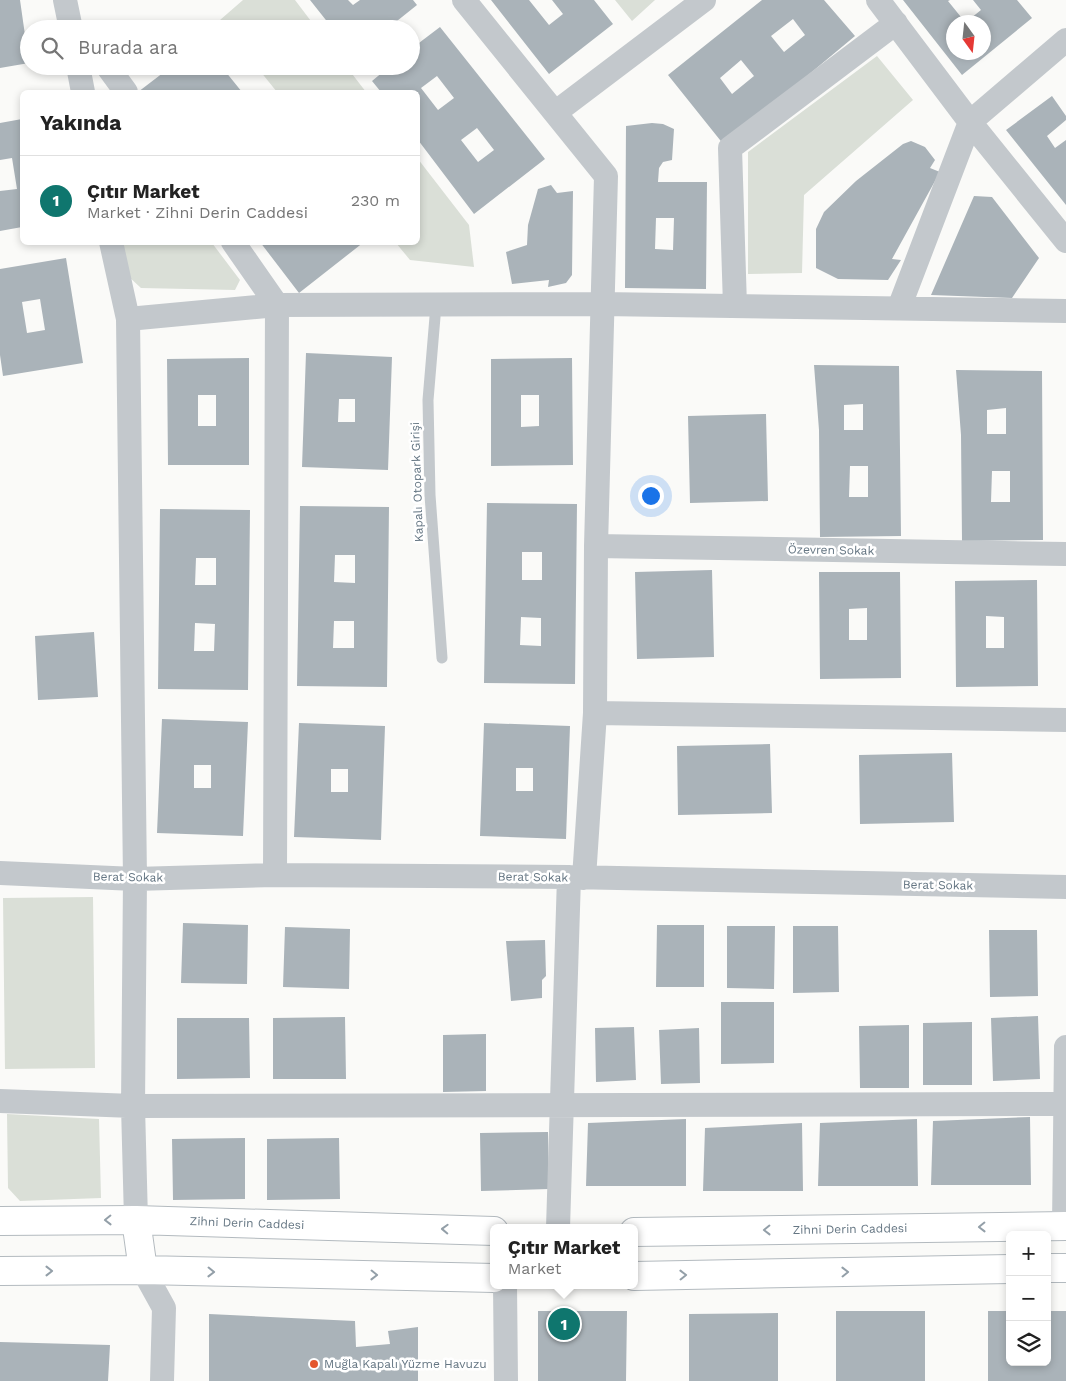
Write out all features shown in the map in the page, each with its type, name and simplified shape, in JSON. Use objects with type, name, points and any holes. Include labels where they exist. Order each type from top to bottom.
[{"type":"main road","name":"Zihni Derin Caddesi","points":[[0,1221],[136,1220],[490,1231]]},
{"type":"main road","points":[[136,1220],[143,1270]]},
{"type":"main road","name":"Zihni Derin Caddesi","points":[[638,1232],[1065,1226]]},
{"type":"main road","points":[[1051,1268],[1066,1268]]},
{"type":"main road","points":[[638,1276],[1006,1269]]},
{"type":"main road","points":[[0,1271],[143,1270],[490,1278]]},
{"type":"street","points":[[464,0],[606,176],[596,546],[595,713],[577,878],[563,1104],[558,1224]]},
{"type":"street","points":[[556,112],[704,0]]},
{"type":"street","points":[[878,0],[970,122],[1066,240]]},
{"type":"street","points":[[735,306],[730,148],[896,23]]},
{"type":"street","points":[[899,308],[970,122],[1066,40]]},
{"type":"street","points":[[80,75],[83,90]]},
{"type":"street","points":[[114,75],[125,90]]},
{"type":"street","points":[[112,245],[128,319],[135,879],[133,1106],[136,1220]]},
{"type":"street","points":[[235,245],[277,305],[275,875]]},
{"type":"street","points":[[128,319],[277,305],[602,304],[1066,311]]},
{"type":"street","name":"Özevren Sokak","points":[[596,546],[1066,554]]},
{"type":"street","points":[[595,713],[1066,720]]},
{"type":"street","name":"Berat Sokak","points":[[0,873],[135,879],[275,875],[577,878],[1066,887]]},
{"type":"street","points":[[1065,1226],[1066,1047]]},
{"type":"street","points":[[0,1101],[133,1106],[1065,1104]]},
{"type":"street","points":[[143,1270],[164,1308],[162,1381]]},
{"type":"street","points":[[505,1289],[506,1381]]},
{"type":"lane","name":"Kapalı Otopark Girişi","points":[[436,304],[428,410],[430,495],[442,658]]},
{"type":"shaded area","points":[[243,0],[295,0],[310,20],[220,20]]},
{"type":"shaded area","points":[[615,0],[655,0],[632,21]]},
{"type":"shaded area","points":[[877,56],[913,100],[804,195],[802,273],[748,274],[748,152]]},
{"type":"shaded area","points":[[263,75],[353,75],[364,90],[275,90]]},
{"type":"shaded area","points":[[420,162],[469,225],[474,267],[410,260],[398,245],[420,245]]},
{"type":"shaded area","points":[[122,245],[214,245],[240,280],[235,290],[141,288],[128,276]]},
{"type":"shaded area","points":[[93,897],[95,1068],[5,1069],[3,898]]},
{"type":"shaded area","points":[[7,1114],[99,1119],[101,1198],[20,1201],[8,1188]]},
{"type":"building","points":[[0,0],[20,0],[23,20],[20,20],[20,65],[0,68]]},
{"type":"building","points":[[310,0],[348,0],[353,5],[360,0],[413,0],[417,5],[398,20],[326,20]]},
{"type":"building","points":[[491,0],[529,0],[549,25],[563,14],[552,0],[594,0],[613,24],[549,74]]},
{"type":"building","points":[[762,0],[824,0],[855,36],[724,145],[668,75]],"holes":[[[793,19],[805,35],[784,52],[771,36]],[[741,60],[754,76],[732,94],[720,78]]]},
{"type":"building","points":[[903,0],[950,0],[948,1],[959,15],[946,15],[946,55]]},
{"type":"building","points":[[973,0],[1017,0],[1032,18],[991,51],[991,15],[975,15],[981,10]]},
{"type":"building","points":[[440,27],[545,159],[474,214],[420,143],[420,90],[379,90],[372,81],[379,75],[420,75],[420,42]],"holes":[[[437,76],[454,98],[438,110],[421,88]],[[477,128],[494,150],[478,162],[461,140]]]},
{"type":"building","points":[[950,60],[980,60],[962,75]]},
{"type":"building","points":[[160,75],[228,75],[240,90],[141,90]]},
{"type":"building","points":[[1052,96],[1066,116],[1066,120],[1047,136],[1055,148],[1066,140],[1066,205],[1006,130]]},
{"type":"building","points":[[20,119],[20,227],[0,231],[0,191],[17,189],[12,158],[0,160],[0,123]]},
{"type":"building","points":[[652,123],[663,124],[674,129],[672,160],[663,162],[659,168],[658,182],[707,182],[706,289],[625,288],[626,126]],"holes":[[[656,218],[674,218],[673,250],[655,249]]]},
{"type":"building","points":[[911,141],[925,147],[935,160],[930,168],[940,172],[892,259],[901,260],[888,280],[838,279],[816,268],[816,229],[824,212],[856,181],[903,144]]},
{"type":"building","points":[[551,185],[557,193],[573,191],[572,275],[566,283],[548,287],[549,280],[512,284],[506,252],[527,245],[528,225],[538,189]]},
{"type":"building","points":[[974,196],[992,197],[1039,258],[1012,298],[931,295]]},
{"type":"building","points":[[262,245],[360,245],[299,293]]},
{"type":"building","points":[[66,258],[83,363],[3,376],[0,355],[0,269]],"holes":[[[40,299],[45,330],[27,333],[22,302]]]},
{"type":"building","points":[[306,353],[392,357],[388,470],[302,467]],"holes":[[[339,399],[355,399],[355,422],[338,422]]]},
{"type":"building","points":[[249,358],[249,465],[168,465],[167,359]],"holes":[[[198,395],[216,395],[216,426],[198,426]]]},
{"type":"building","points":[[572,358],[573,465],[491,466],[491,359]],"holes":[[[521,395],[539,395],[539,426],[521,427]]]},
{"type":"building","points":[[814,365],[899,366],[901,536],[820,537],[819,430]],"holes":[[[863,404],[863,430],[844,430],[844,405]],[[850,466],[868,466],[868,497],[849,497]]]},
{"type":"building","points":[[956,370],[1042,371],[1043,540],[962,541],[961,435]],"holes":[[[1006,408],[1006,434],[987,434],[987,410]],[[992,471],[1010,471],[1010,502],[991,502]]]},
{"type":"building","points":[[766,414],[768,501],[690,503],[688,416]]},
{"type":"building","points":[[487,503],[577,504],[575,684],[484,683]],"holes":[[[522,552],[542,552],[542,580],[522,580]],[[521,617],[541,618],[541,646],[520,645]]]},
{"type":"building","points":[[300,506],[389,507],[387,687],[297,686]],"holes":[[[335,555],[355,555],[355,583],[334,582]],[[334,621],[354,621],[354,648],[333,648]]]},
{"type":"building","points":[[160,509],[250,510],[248,690],[158,689]],"holes":[[[196,558],[216,558],[216,585],[195,585]],[[195,623],[215,624],[214,651],[194,651]]]},
{"type":"building","points":[[712,570],[714,657],[637,659],[635,572]]},
{"type":"building","points":[[819,572],[900,572],[901,678],[820,679]],"holes":[[[867,608],[867,640],[849,640],[849,609]]]},
{"type":"building","points":[[1037,580],[1038,686],[956,687],[955,581]],"holes":[[[986,616],[1004,617],[1004,648],[986,648]]]},
{"type":"building","points":[[94,632],[98,697],[38,700],[35,636]]},
{"type":"building","points":[[162,719],[248,722],[243,836],[157,833]],"holes":[[[194,765],[211,765],[211,788],[194,788]]]},
{"type":"building","points":[[299,723],[385,726],[381,840],[294,837]],"holes":[[[331,769],[348,769],[348,792],[331,792]]]},
{"type":"building","points":[[484,723],[570,726],[566,839],[480,836]],"holes":[[[516,768],[533,768],[533,791],[516,791]]]},
{"type":"building","points":[[770,744],[772,813],[678,815],[677,746]]},
{"type":"building","points":[[952,753],[954,822],[860,824],[859,755]]},
{"type":"building","points":[[183,923],[248,925],[247,984],[181,983]]},
{"type":"building","points":[[657,925],[704,925],[704,987],[656,987]]},
{"type":"building","points":[[727,926],[775,926],[774,989],[727,988]]},
{"type":"building","points":[[793,926],[838,926],[839,992],[793,993]]},
{"type":"building","points":[[285,927],[350,929],[349,989],[283,987]]},
{"type":"building","points":[[989,930],[1037,930],[1038,996],[990,997]]},
{"type":"building","points":[[545,940],[546,976],[542,980],[542,998],[511,1001],[506,941]]},
{"type":"building","points":[[721,1002],[774,1002],[774,1063],[721,1064]]},
{"type":"building","points":[[1038,1016],[1040,1079],[993,1081],[991,1018]]},
{"type":"building","points":[[345,1017],[346,1079],[273,1079],[273,1018]]},
{"type":"building","points":[[177,1018],[249,1018],[250,1078],[177,1079]]},
{"type":"building","points":[[972,1022],[972,1085],[923,1085],[923,1023]]},
{"type":"building","points":[[909,1025],[909,1088],[860,1088],[859,1026]]},
{"type":"building","points":[[634,1027],[636,1080],[596,1082],[595,1028]]},
{"type":"building","points":[[699,1028],[700,1083],[661,1084],[659,1030]]},
{"type":"building","points":[[486,1034],[486,1091],[443,1092],[443,1035]]},
{"type":"building","points":[[1030,1117],[1031,1185],[931,1185],[933,1121]]},
{"type":"building","points":[[686,1119],[686,1186],[586,1186],[588,1123]]},
{"type":"building","points":[[917,1119],[918,1186],[818,1186],[820,1123]]},
{"type":"building","points":[[802,1123],[803,1191],[703,1191],[705,1128]]},
{"type":"building","points":[[548,1132],[549,1189],[481,1191],[480,1133]]},
{"type":"building","points":[[245,1138],[245,1199],[173,1200],[172,1139]]},
{"type":"building","points":[[339,1138],[340,1199],[267,1200],[267,1139]]},
{"type":"building","points":[[538,1311],[627,1311],[626,1381],[538,1381]]},
{"type":"building","points":[[836,1311],[925,1311],[925,1381],[836,1381]]},
{"type":"building","points":[[988,1311],[1006,1311],[1006,1366],[1051,1366],[1051,1311],[1066,1311],[1066,1381],[988,1381]]},
{"type":"building","points":[[778,1313],[778,1381],[689,1381],[689,1314]]},
{"type":"building","name":"Muğla Kapalı Yüzme Havuzu","points":[[209,1314],[355,1321],[356,1347],[390,1344],[388,1331],[418,1327],[418,1381],[209,1381]]},
{"type":"building","points":[[0,1342],[110,1345],[108,1381],[0,1381]]},
{"type":"place","name":"Çıtır Market","points":[[564,1324]]},
{"type":"place","name":"Muğla Kapalı Yüzme Havuzu","points":[[314,1364]]}]
